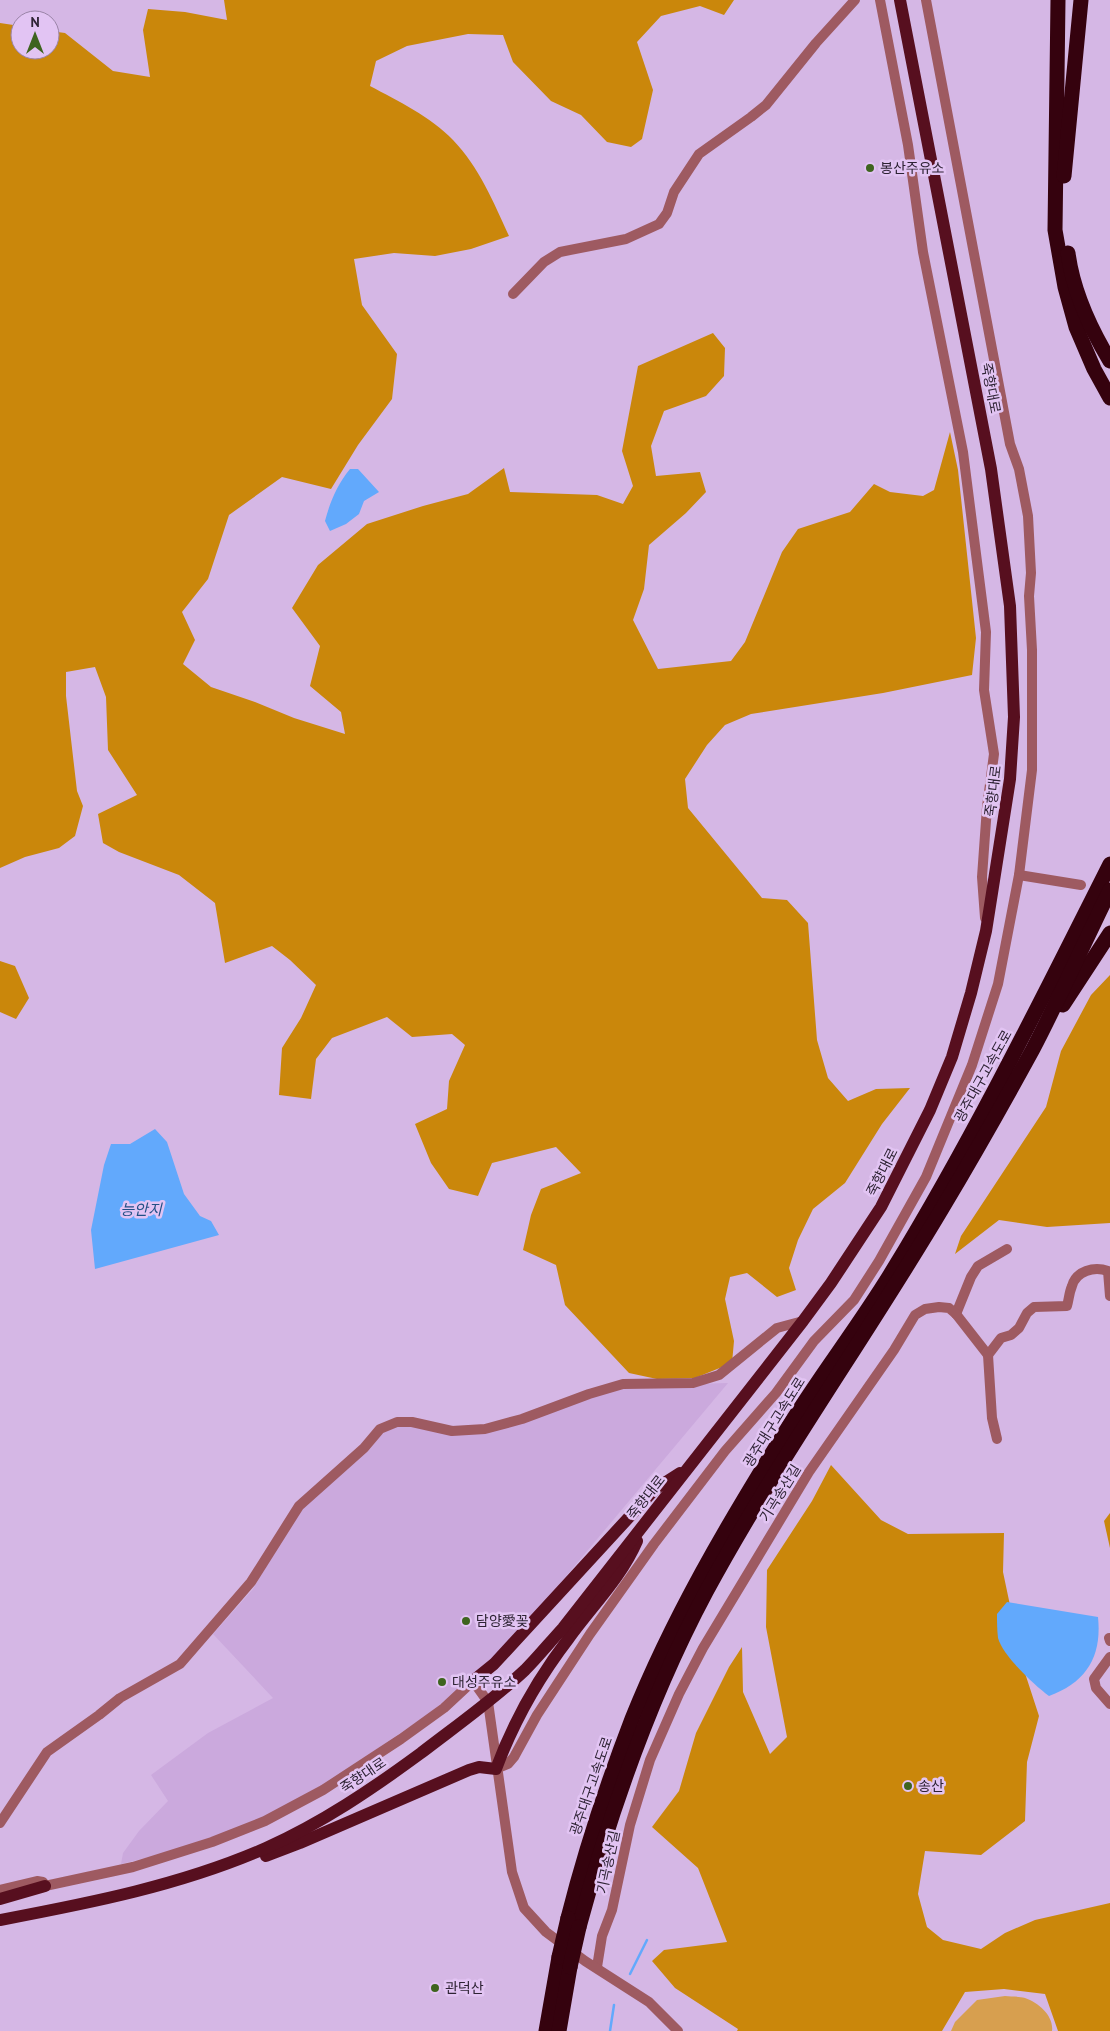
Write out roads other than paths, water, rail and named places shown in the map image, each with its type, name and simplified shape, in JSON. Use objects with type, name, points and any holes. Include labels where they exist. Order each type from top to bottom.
[{"type":"highway","points":[[1058,0],[1055,230],[1065,287],[1110,360]]},
{"type":"highway","points":[[1081,0],[1063,201],[1075,302],[1076,327],[1094,369],[1110,398]]},
{"type":"highway","points":[[1075,302],[1110,347]]},
{"type":"highway","points":[[1075,302],[1110,375]]},
{"type":"highway","name":"광주대구고속도로","points":[[559,2031],[570,1967],[573,1922],[580,1870],[633,1718],[660,1656],[695,1586],[785,1433],[892,1272],[927,1212],[1022,1040],[1110,864]]},
{"type":"highway","name":"광주대구고속도로","points":[[546,2031],[559,1957],[617,1799],[666,1677],[706,1593],[795,1441],[944,1206],[1033,1047],[1110,890]]},
{"type":"highway","points":[[1033,1047],[1110,933]]},
{"type":"main road","name":"죽향대로","points":[[0,1920],[98,1901],[192,1875],[266,1848],[320,1821],[388,1778],[488,1702],[526,1669],[563,1628],[803,1321],[881,1206],[930,1110],[952,1057],[971,993],[986,932],[1010,779],[1014,717],[1010,606],[991,468],[900,0]]},
{"type":"main road","points":[[473,1681],[494,1664],[655,1489],[689,1467]]},
{"type":"main road","points":[[229,1862],[265,1856],[300,1844],[479,1767],[496,1769],[506,1741],[548,1667],[630,1557],[643,1525]]},
{"type":"main road","points":[[0,1899],[45,1886]]},
{"type":"street","points":[[512,294],[544,262],[560,252],[626,240],[658,224],[667,213],[674,192],[700,154],[766,104],[816,43],[855,0]]},
{"type":"street","points":[[880,0],[908,145],[922,252],[963,452],[986,632],[984,690],[994,754],[987,807],[982,877],[986,932]]},
{"type":"street","points":[[496,1769],[508,1764],[514,1758],[537,1715],[590,1634],[654,1544],[725,1451],[776,1393],[814,1342],[854,1300],[879,1261],[926,1177],[972,1064],[998,984],[1019,875],[1032,770],[1032,650],[1029,596],[1031,573],[1028,516],[1019,468],[1010,444],[926,0]]},
{"type":"street","points":[[1019,875],[1081,884]]},
{"type":"street","points":[[996,1439],[992,1418],[988,1355],[956,1314],[971,1277],[978,1266],[1007,1249]]},
{"type":"street","points":[[988,1355],[1001,1338],[1019,1328],[1027,1313],[1034,1306],[1067,1306],[1072,1285],[1077,1277],[1087,1271],[1100,1268],[1108,1271],[1110,1296]]},
{"type":"street","name":"기곡송산길","points":[[597,1967],[602,1936],[612,1910],[622,1857],[650,1760],[679,1694],[703,1648],[809,1472],[894,1350],[915,1315],[925,1309],[940,1306],[949,1308],[956,1314]]},
{"type":"street","points":[[0,1823],[47,1752],[120,1698],[180,1664],[251,1582],[299,1506],[364,1448],[380,1429],[397,1422],[412,1422],[452,1431],[485,1429],[522,1419],[589,1394],[623,1384],[693,1383],[719,1375],[777,1328],[803,1321]]},
{"type":"street","points":[[1110,1657],[1094,1679],[1096,1688],[1110,1704]]},
{"type":"street","points":[[0,1890],[37,1882],[43,1882],[45,1886],[132,1867],[212,1842],[265,1821],[323,1790],[401,1739],[444,1708],[473,1681],[488,1702],[512,1872],[524,1908],[546,1932],[585,1961],[649,2002],[678,2031]]},
{"type":"water","points":[[350,469],[358,469],[379,492],[364,501],[359,514],[346,524],[330,531],[325,521],[329,507],[334,494]]},
{"type":"water","name":"능안지","points":[[155,1129],[167,1142],[184,1194],[200,1216],[211,1221],[219,1235],[95,1269],[91,1230],[104,1165],[111,1144],[130,1144]]},
{"type":"water","points":[[1007,1602],[1098,1617],[1099,1631],[1094,1655],[1082,1675],[1062,1690],[1049,1696],[1035,1685],[1012,1661],[998,1638],[997,1614]]},
{"type":"waterway","points":[[630,1974],[647,1940]]},
{"type":"waterway","points":[[610,2031],[614,2005]]},
{"type":"place","name":"봉산주유소","points":[[870,168]]},
{"type":"place","name":"담양愛꽂","points":[[466,1621]]},
{"type":"place","name":"대성주유소","points":[[442,1682]]},
{"type":"place","name":"송산","points":[[908,1786]]},
{"type":"place","name":"관덕산","points":[[435,1988]]}]
